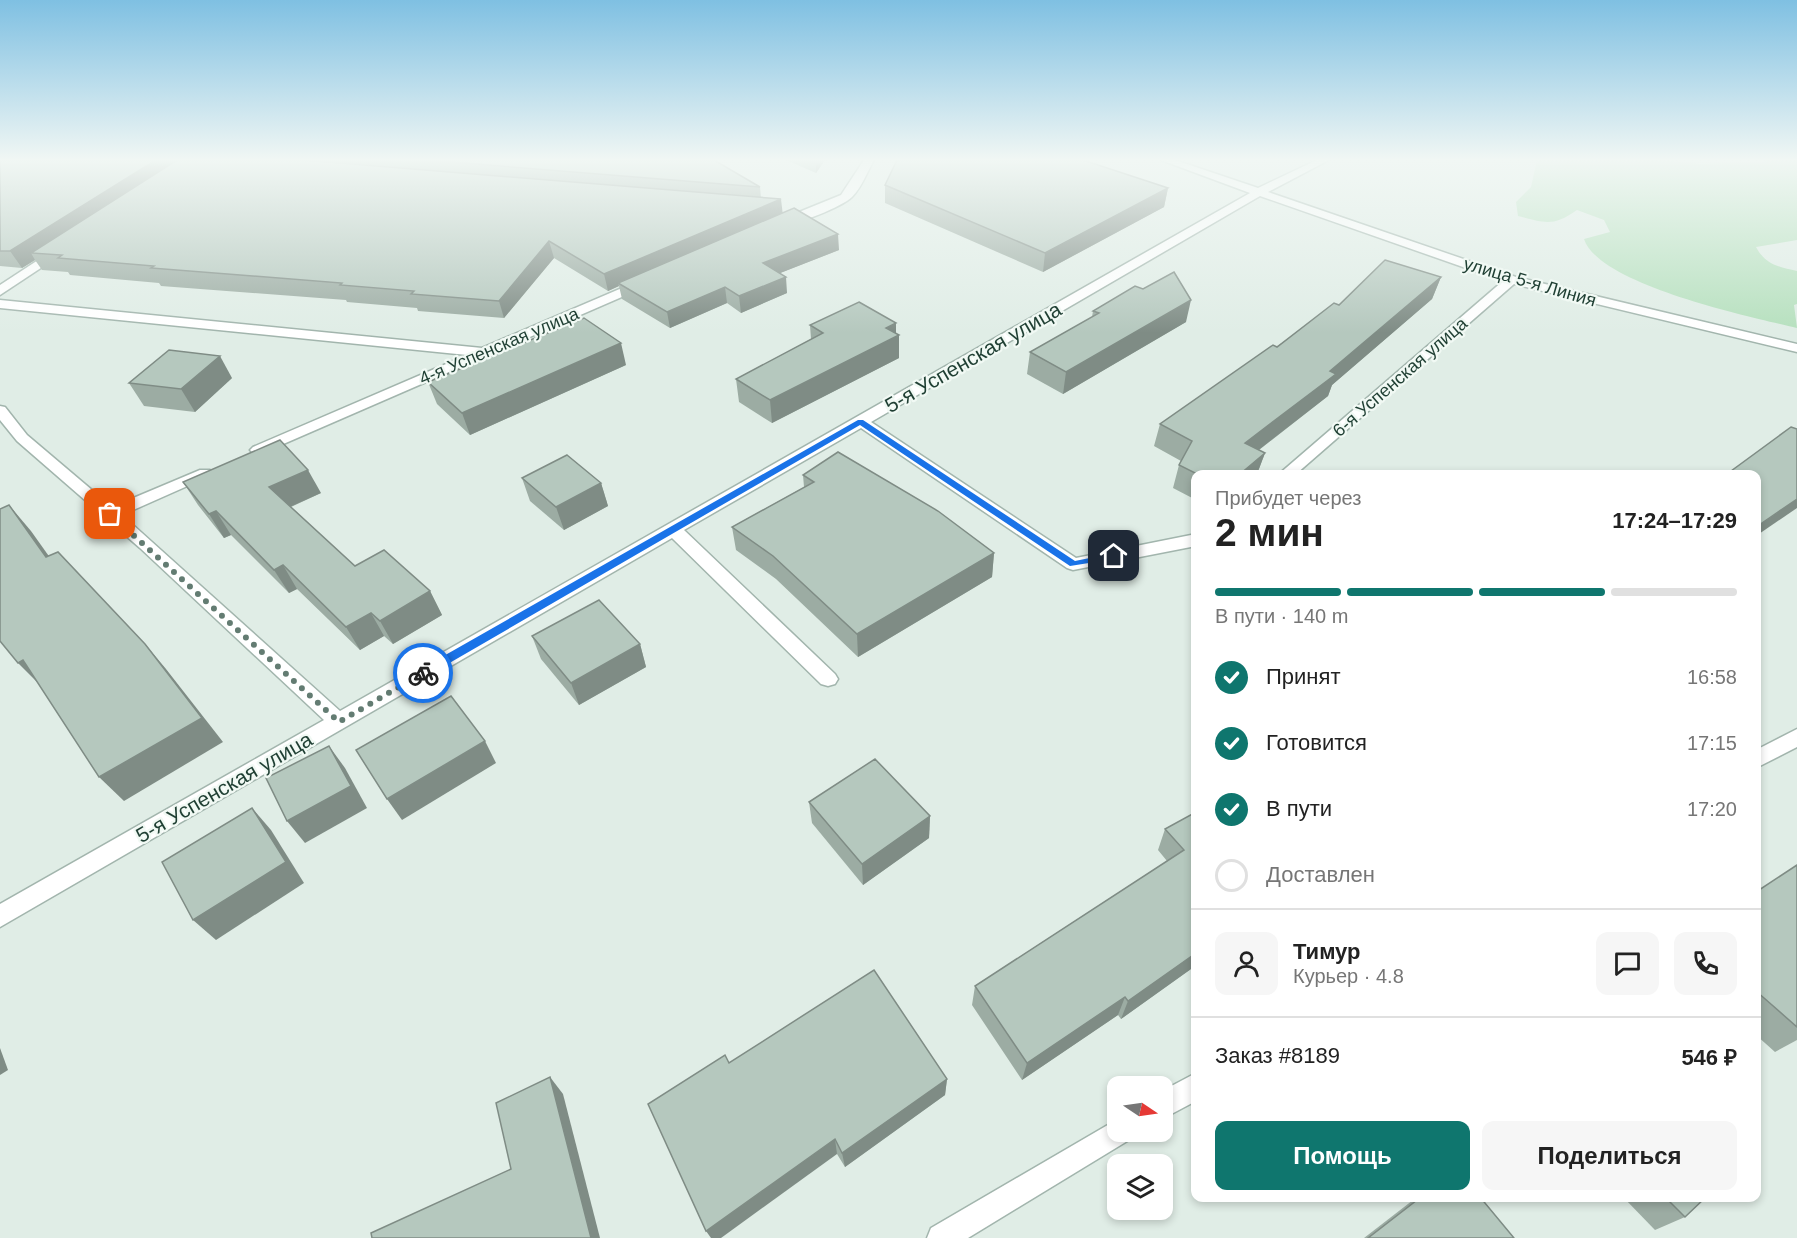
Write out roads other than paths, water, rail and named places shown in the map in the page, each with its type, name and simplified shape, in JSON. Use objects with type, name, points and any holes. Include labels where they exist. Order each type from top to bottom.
[{"type":"street","points":[[764,231],[794,218]]},
{"type":"street","name":"5-я Успенская улица","points":[[0,916],[1214,218]]},
{"type":"street","name":"улица 5-я Линия","points":[[1333,218],[1512,280],[1797,348]]},
{"type":"street","points":[[0,291],[69,245]]},
{"type":"street","name":"4-я Успенская улица","points":[[242,457],[656,278]]},
{"type":"street","name":"6-я Успенская улица","points":[[1292,470],[1512,280]]},
{"type":"street","points":[[0,304],[484,352]]},
{"type":"street","points":[[0,410],[22,438],[110,514],[339,722]]},
{"type":"street","points":[[861,421],[1073,564],[1191,541]]},
{"type":"street","points":[[110,514],[220,466]]},
{"type":"street","points":[[672,529],[828,679]]},
{"type":"street","points":[[1761,757],[1797,737]]},
{"type":"street","points":[[1173,1100],[1191,1089]]},
{"type":"street","points":[[941,1238],[1107,1139]]}]
